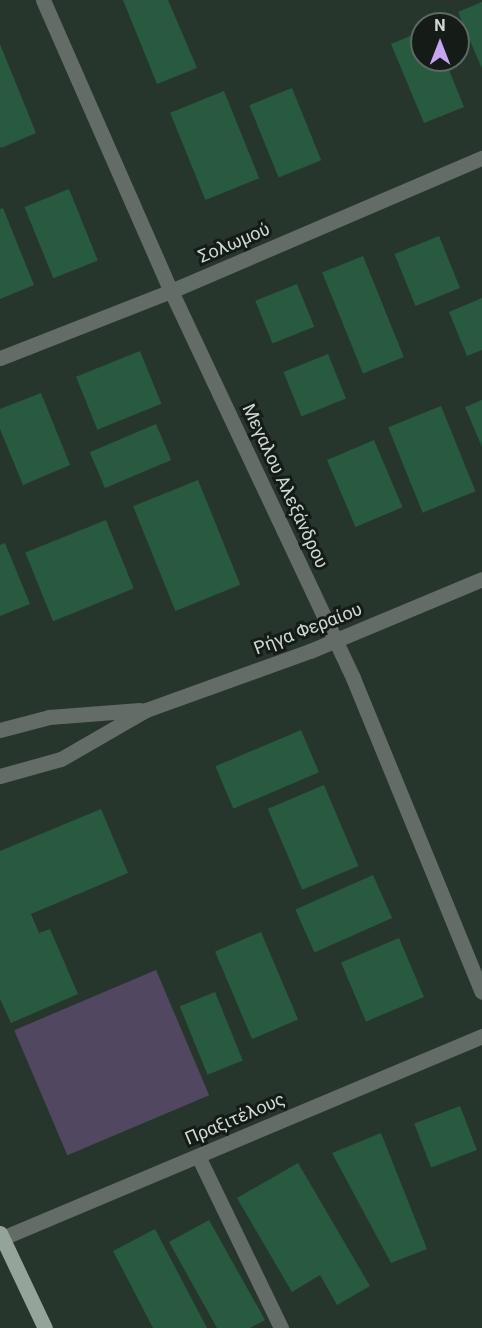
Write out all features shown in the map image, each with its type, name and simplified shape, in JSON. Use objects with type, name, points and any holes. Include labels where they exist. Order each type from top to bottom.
[{"type":"main road","points":[[1,1236],[45,1328]]},
{"type":"street","name":"Μεγαλου Αλεξάνδρου","points":[[43,0],[171,291],[336,640],[482,993]]},
{"type":"street","name":"Σολωμού","points":[[0,357],[171,291],[482,158]]},
{"type":"street","name":"Ρήγα Φεραίου","points":[[0,776],[61,759],[146,710],[336,640],[482,579]]},
{"type":"street","name":"Ρήγα Φεραίου","points":[[0,730],[49,717],[146,710]]},
{"type":"street","name":"Πραξιτέλους","points":[[1,1236],[482,1036]]},
{"type":"street","points":[[198,1156],[281,1328]]},
{"type":"shaded area","points":[[156,970],[209,1095],[67,1155],[14,1030]]},
{"type":"building","points":[[123,0],[168,0],[197,68],[157,84]]},
{"type":"building","points":[[482,2],[482,69],[470,40],[470,12],[458,12]]},
{"type":"building","points":[[410,36],[410,72],[450,72],[464,107],[424,123],[391,44]]},
{"type":"building","points":[[0,44],[36,133],[1,148],[0,146]]},
{"type":"building","points":[[292,88],[321,160],[279,178],[249,105]]},
{"type":"building","points":[[224,91],[259,178],[205,200],[170,113]]},
{"type":"building","points":[[69,189],[98,260],[53,278],[24,207]]},
{"type":"building","points":[[3,208],[34,285],[0,299],[0,209]]},
{"type":"building","points":[[439,236],[460,288],[415,306],[394,254]]},
{"type":"building","points":[[363,256],[404,357],[363,374],[322,272]]},
{"type":"building","points":[[297,284],[314,327],[273,344],[255,301]]},
{"type":"building","points":[[482,298],[482,350],[467,356],[449,312]]},
{"type":"building","points":[[140,351],[161,404],[97,430],[76,377]]},
{"type":"building","points":[[328,354],[346,399],[301,416],[283,372]]},
{"type":"building","points":[[41,393],[70,465],[23,485],[0,429],[0,409]]},
{"type":"building","points":[[482,400],[482,447],[465,407]]},
{"type":"building","points":[[441,406],[475,491],[423,513],[388,427]]},
{"type":"building","points":[[156,424],[171,460],[105,488],[90,452]]},
{"type":"building","points":[[374,440],[403,507],[356,527],[327,460]]},
{"type":"building","points":[[198,480],[240,585],[175,611],[133,506]]},
{"type":"building","points":[[106,520],[134,589],[53,621],[25,553]]},
{"type":"building","points":[[5,543],[30,604],[0,616],[0,545]]},
{"type":"building","points":[[301,730],[319,772],[233,809],[215,766]]},
{"type":"building","points":[[324,785],[358,866],[302,890],[268,809]]},
{"type":"building","points":[[101,809],[128,873],[31,914],[39,933],[50,929],[78,994],[11,1023],[0,999],[0,851]]},
{"type":"building","points":[[373,875],[392,918],[314,953],[295,910]]},
{"type":"building","points":[[261,932],[298,1019],[252,1039],[215,952]]},
{"type":"building","points":[[399,938],[424,997],[366,1022],[341,963]]},
{"type":"building","points":[[215,992],[243,1061],[207,1075],[180,1006]]},
{"type":"building","points":[[460,1106],[477,1150],[431,1167],[414,1124]]},
{"type":"building","points":[[381,1133],[427,1249],[391,1263],[332,1153]]},
{"type":"building","points":[[298,1163],[370,1286],[337,1305],[320,1275],[292,1292],[237,1198]]},
{"type":"building","points":[[209,1220],[265,1320],[250,1328],[217,1328],[169,1242]]},
{"type":"building","points":[[155,1229],[207,1328],[153,1328],[113,1251]]}]
